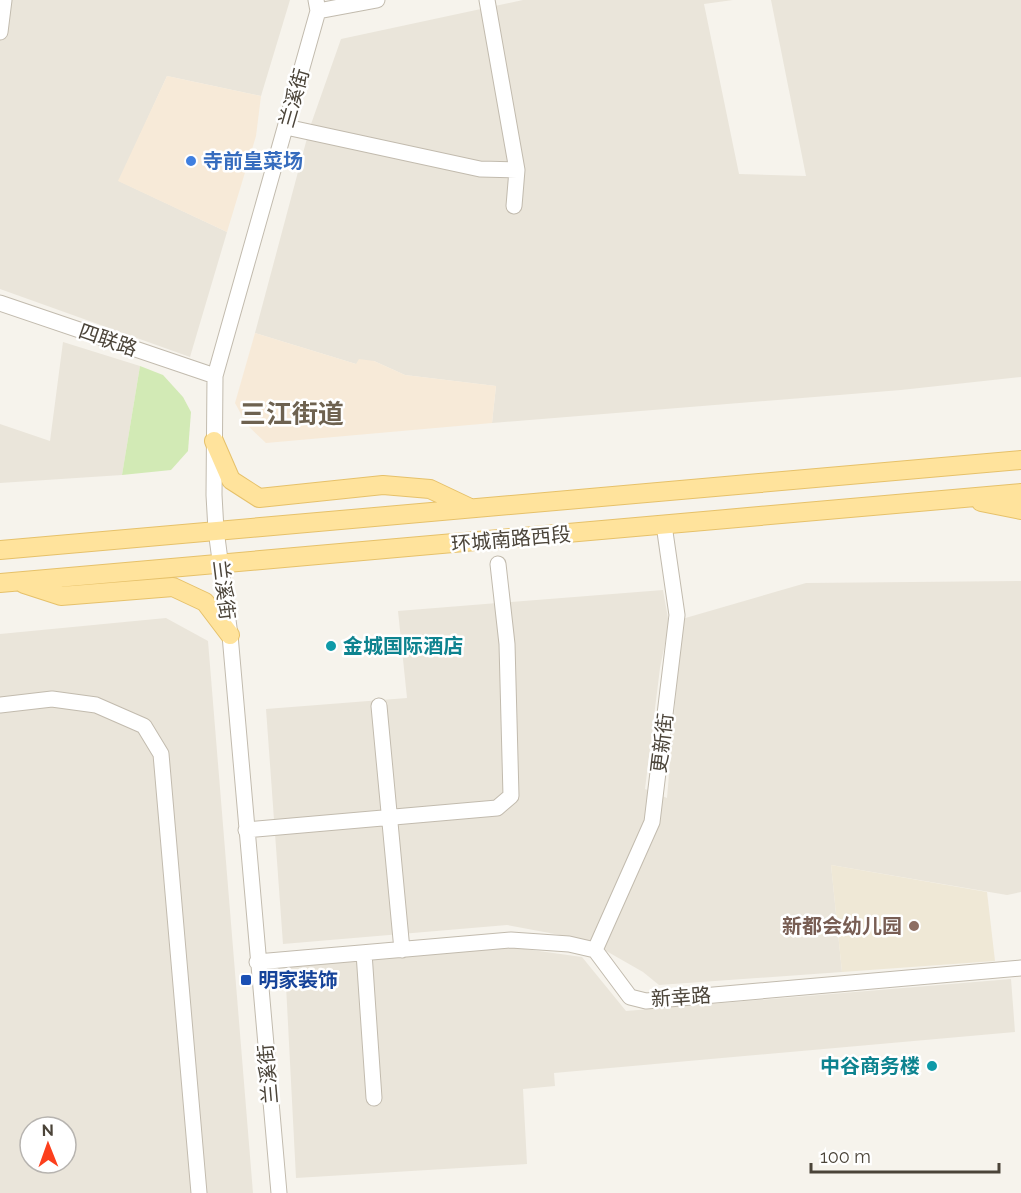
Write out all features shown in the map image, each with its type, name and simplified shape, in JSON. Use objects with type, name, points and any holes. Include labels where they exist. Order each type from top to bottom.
[{"type":"main road","points":[[214,441],[231,480],[259,498],[383,485],[430,489],[470,508]]},
{"type":"main road","name":"环城南路西段","points":[[0,550],[1021,460]]},
{"type":"main road","name":"环城南路西段","points":[[8,582],[1021,493]]},
{"type":"main road","points":[[965,498],[1021,510]]},
{"type":"main road","points":[[8,582],[61,596],[173,587],[205,602],[230,635]]},
{"type":"street","points":[[0,32],[4,0]]},
{"type":"street","points":[[317,5],[377,0]]},
{"type":"street","points":[[487,0],[517,170],[514,206]]},
{"type":"street","name":"兰溪街","points":[[279,1193],[230,635],[216,530],[215,376],[286,127],[317,5]]},
{"type":"street","points":[[286,127],[480,169],[517,170]]},
{"type":"street","name":"四联路","points":[[0,303],[215,376]]},
{"type":"street","name":"更新街","points":[[594,950],[652,822],[677,615],[664,525]]},
{"type":"street","points":[[246,830],[497,808],[511,796],[507,644],[498,564]]},
{"type":"street","points":[[0,705],[52,699],[96,705],[144,726],[161,754],[198,1193]]},
{"type":"street","points":[[379,706],[402,950]]},
{"type":"street","points":[[257,962],[511,940],[569,944],[594,950]]},
{"type":"street","name":"新幸路","points":[[594,950],[630,997],[646,1001],[1021,968]]},
{"type":"street","points":[[363,953],[374,1098]]},
{"type":"shaded area","points":[[0,0],[290,0],[261,96],[167,76],[119,181],[227,232],[190,357],[0,289]]},
{"type":"shaded area","points":[[523,0],[733,0],[704,4],[739,174],[806,176],[771,0],[1021,0],[1021,377],[901,390],[492,423],[496,386],[405,375],[374,361],[356,364],[255,333],[310,127],[341,39]]},
{"type":"shaded area","name":"寺前皇菜场","points":[[167,76],[261,96],[256,136],[227,232],[118,181]]},
{"type":"shaded area","points":[[255,333],[356,364],[359,359],[374,361],[405,375],[496,386],[492,423],[266,443],[247,425],[235,403]]},
{"type":"shaded area","points":[[63,342],[140,366],[122,475],[0,483],[0,424],[50,441]]},
{"type":"shaded area","points":[[1021,581],[1021,892],[1007,895],[831,865],[842,972],[659,985],[643,972],[587,940],[507,925],[283,944],[266,709],[407,698],[398,611],[663,590],[669,624],[660,668],[645,789],[667,798],[682,619],[806,583]]},
{"type":"shaded area","points":[[166,618],[208,641],[253,1193],[0,1193],[0,634]]},
{"type":"shaded area","name":"新都会幼儿园","points":[[831,865],[987,892],[995,961],[842,972]]},
{"type":"shaded area","points":[[510,947],[582,957],[626,1011],[1011,979],[1015,1032],[554,1073],[555,1086],[523,1089],[527,1164],[296,1178],[285,966]]},
{"type":"green space","points":[[140,366],[163,375],[183,397],[191,412],[188,451],[171,470],[122,475]]},
{"type":"place","name":"寺前皇菜场","points":[[191,161]]},
{"type":"place","name":"金城国际酒店","points":[[331,646]]},
{"type":"place","name":"新都会幼儿园","points":[[914,926]]},
{"type":"place","name":"明家装饰","points":[[246,980]]},
{"type":"place","name":"中谷商务楼","points":[[932,1066]]},
{"type":"district","name":"三江街道","points":[[292,414]]}]
